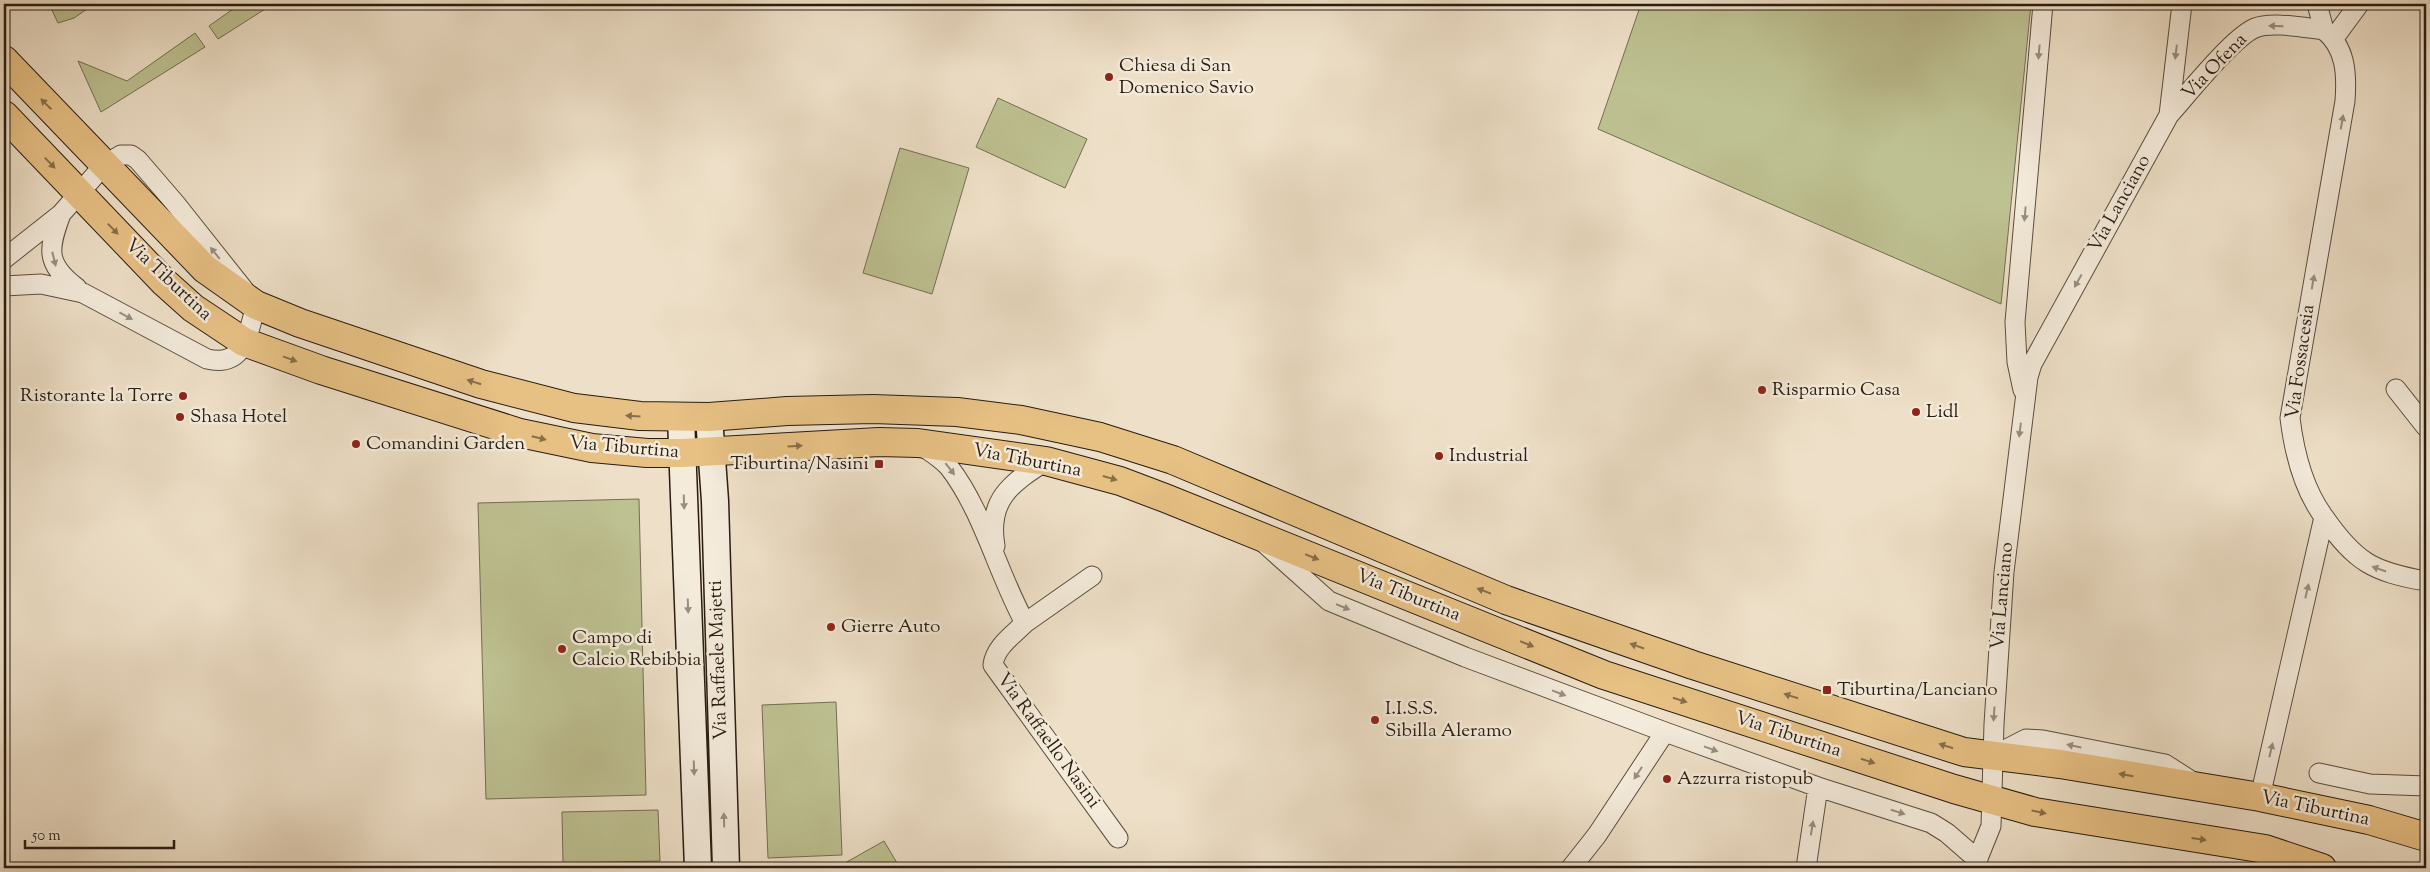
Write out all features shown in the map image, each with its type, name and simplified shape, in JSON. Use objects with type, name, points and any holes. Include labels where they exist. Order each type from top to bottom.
[{"type":"main road","name":"Via Tiburtina","points":[[4,60],[205,269],[256,305],[300,323],[385,353],[533,399],[618,415],[709,417],[787,411],[915,410],[1014,419],[1100,436],[1173,460],[1506,600],[1693,665],[1964,752],[2060,764],[2260,797],[2370,820],[2426,837]]},
{"type":"main road","name":"Via Tiburtina","points":[[4,115],[178,296],[210,321],[244,342],[321,370],[450,412],[553,441],[609,450],[682,453],[878,442],[918,443],[1046,461],[1120,481],[1604,675],[1954,789],[2058,816],[2252,846],[2278,852],[2322,868]]},
{"type":"street","name":"Via Lanciano","points":[[2024,394],[2017,362],[2015,322],[2044,4]]},
{"type":"street","name":"Via Lanciano","points":[[1976,864],[1991,826],[2004,572],[2024,394],[2032,364],[2169,115],[2182,4]]},
{"type":"street","name":"Via Fossacesia","points":[[2317,4],[2329,34],[2344,63],[2347,80],[2345,101],[2290,418],[2292,434],[2304,478],[2319,510],[2347,548],[2370,566],[2403,577],[2426,581]]},
{"type":"street","points":[[2329,34],[2359,4]]},
{"type":"street","name":"Via Ofena","points":[[2169,115],[2227,51],[2256,27],[2290,26],[2329,34]]},
{"type":"street","points":[[4,259],[61,214],[104,165]]},
{"type":"street","points":[[61,214],[52,241],[52,257],[61,277],[83,293],[207,360],[217,362],[230,360],[239,353],[256,305]]},
{"type":"street","points":[[4,286],[42,284],[83,293]]},
{"type":"street","points":[[2396,389],[2426,427]]},
{"type":"street","name":"Via Raffaele Majetti","points":[[681,417],[698,868]]},
{"type":"street","name":"Via Raffaele Majetti","points":[[709,417],[716,555],[726,868]]},
{"type":"street","points":[[918,443],[948,466],[962,487],[997,557],[1025,622]]},
{"type":"street","points":[[997,557],[993,526],[999,501],[1015,482],[1046,461]]},
{"type":"street","points":[[2260,797],[2324,517]]},
{"type":"street","name":"Via Tiburtina","points":[[1250,532],[1329,601],[1465,657],[1665,732],[1818,787],[1931,823],[1947,833],[1976,864]]},
{"type":"street","points":[[686,557],[716,555]]},
{"type":"street","name":"Via Raffaello Nasini","points":[[1092,576],[1025,622],[999,649],[994,656],[993,665],[1118,838]]},
{"type":"street","points":[[1571,868],[1597,835],[1665,732]]},
{"type":"street","points":[[2319,773],[2370,784],[2426,786]]},
{"type":"street","points":[[1806,868],[1818,787]]},
{"type":"green space","points":[[49,4],[94,4],[74,18],[58,23]]},
{"type":"green space","points":[[240,4],[273,4],[218,39],[209,26]]},
{"type":"green space","points":[[1641,4],[2031,4],[2001,304],[1598,129]]},
{"type":"green space","points":[[195,33],[205,47],[101,112],[78,61],[127,81]]},
{"type":"green space","points":[[998,98],[1087,139],[1065,188],[976,147]]},
{"type":"green space","points":[[900,148],[969,168],[932,294],[863,273]]},
{"type":"green space","name":"Campo di Calcio Rebibbia","points":[[639,499],[646,795],[486,799],[478,503]]},
{"type":"green space","points":[[836,702],[842,855],[768,858],[762,705]]},
{"type":"green space","points":[[658,810],[660,861],[563,863],[562,812]]},
{"type":"green space","points":[[884,841],[900,868],[836,868]]},
{"type":"place","name":"Chiesa di San Domenico Savio","points":[[1109,77]]},
{"type":"place","name":"Risparmio Casa","points":[[1762,390]]},
{"type":"place","name":"Ristorante la Torre","points":[[183,396]]},
{"type":"place","name":"Lidl","points":[[1916,412]]},
{"type":"place","name":"Shasa Hotel","points":[[180,417]]},
{"type":"place","name":"Comandini Garden","points":[[356,444]]},
{"type":"place","name":"Industrial","points":[[1439,456]]},
{"type":"place","name":"Tiburtina/Nasini","points":[[879,464]]},
{"type":"place","name":"Gierre Auto","points":[[831,627]]},
{"type":"place","name":"Campo di Calcio Rebibbia","points":[[562,649]]},
{"type":"place","name":"Tiburtina/Lanciano","points":[[1827,690]]},
{"type":"place","name":"I.I.S.S. Sibilla Aleramo","points":[[1375,720]]},
{"type":"place","name":"Azzurra ristopub","points":[[1667,779]]}]
